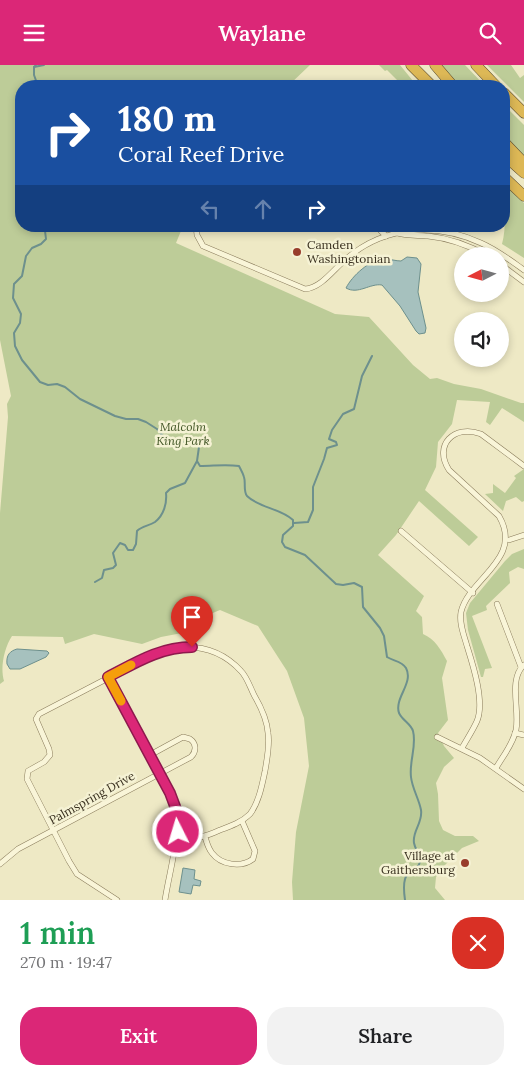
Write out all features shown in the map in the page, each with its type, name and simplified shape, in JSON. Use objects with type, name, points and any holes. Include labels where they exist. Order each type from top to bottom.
[{"type":"highway","points":[[407,65],[419,80]]},
{"type":"highway","points":[[411,65],[426,80]]},
{"type":"highway","points":[[434,65],[448,80]]},
{"type":"highway","points":[[476,65],[490,80]]},
{"type":"highway","points":[[510,99],[524,113]]},
{"type":"highway","points":[[510,148],[524,163]]},
{"type":"highway","points":[[510,160],[524,173]]},
{"type":"highway","points":[[510,183],[524,196]]},
{"type":"street","points":[[197,232],[198,240],[203,246],[305,289],[316,287],[364,245],[402,232]]},
{"type":"street","points":[[382,232],[386,236]]},
{"type":"street","points":[[440,232],[466,237],[496,251],[524,270]]},
{"type":"street","points":[[396,233],[430,236],[467,247]]},
{"type":"street","points":[[509,271],[524,282]]},
{"type":"street","points":[[462,748],[479,714],[476,680],[461,626],[460,615],[462,607],[504,555],[509,540],[505,523],[499,516],[449,470],[445,463],[445,446],[454,435],[466,430],[474,431],[481,434],[524,466]]},
{"type":"street","points":[[401,531],[473,593]]},
{"type":"street","points":[[509,540],[524,535]]},
{"type":"street","points":[[496,769],[515,733],[517,714],[515,682],[518,671],[523,666],[497,604]]},
{"type":"street","points":[[117,900],[78,874],[26,776],[30,769],[44,762],[50,755],[36,719],[39,714],[162,650],[177,647],[206,649],[227,658],[242,672],[264,716],[269,736],[266,761],[260,793],[251,813],[242,821],[205,837],[190,837],[178,832]]},
{"type":"street","points":[[108,677],[160,773],[176,809],[178,832],[165,900]]},
{"type":"street","points":[[515,733],[524,735]]},
{"type":"street","name":"Palmspring Drive","points":[[0,863],[18,849],[193,754],[195,748],[192,741],[187,737],[180,738],[150,755]]},
{"type":"street","points":[[437,737],[462,748],[524,789]]},
{"type":"street","points":[[205,837],[211,852],[220,860],[238,864],[248,863],[253,859],[255,851],[242,821]]},
{"type":"green space","name":"Malcolm King Park","points":[[0,65],[310,65],[294,80],[15,80],[15,232],[181,232],[176,243],[335,314],[369,317],[413,365],[430,379],[437,378],[454,384],[481,389],[524,403],[524,422],[502,408],[490,425],[486,422],[490,402],[457,400],[452,424],[438,442],[436,467],[425,490],[478,537],[469,546],[419,501],[396,535],[378,555],[424,596],[416,611],[422,617],[423,634],[434,642],[447,661],[442,678],[448,720],[438,733],[444,746],[454,758],[444,767],[436,783],[439,821],[443,830],[455,836],[473,836],[479,841],[462,848],[442,868],[436,877],[435,888],[445,900],[293,900],[292,882],[296,832],[309,766],[304,718],[287,671],[258,626],[220,610],[203,617],[199,629],[191,638],[182,633],[161,637],[142,644],[94,634],[65,644],[63,637],[12,636],[4,658],[2,670],[4,681],[0,684],[0,513],[8,417],[7,404],[11,396],[0,340]]},
{"type":"green space","points":[[379,65],[400,65],[412,80],[397,80],[387,70],[385,71]]},
{"type":"green space","points":[[440,65],[465,65],[479,80],[453,80]]},
{"type":"green space","points":[[487,65],[511,65],[520,78],[524,75],[524,102],[510,88],[510,80],[502,80]]},
{"type":"green space","points":[[510,111],[524,125],[524,158],[510,143]]},
{"type":"green space","points":[[510,190],[524,203],[524,258],[502,244],[504,232],[510,232]]},
{"type":"green space","points":[[524,469],[524,501],[522,502],[516,497],[506,501],[503,511],[485,494],[493,493],[493,484],[505,493],[516,478],[514,476]]},
{"type":"green space","points":[[524,549],[524,569],[518,567],[509,572],[510,583],[486,606],[487,610],[472,616],[492,668],[485,669],[483,677],[481,677],[468,630],[466,613],[470,603],[505,561],[512,554]]},
{"type":"water","points":[[407,257],[417,258],[421,264],[418,292],[426,328],[425,333],[419,334],[416,331],[400,306],[382,285],[359,290],[346,288],[357,274],[373,262],[385,259],[401,261]]},
{"type":"water","points":[[17,649],[47,651],[49,653],[46,657],[20,669],[10,669],[7,664],[8,656],[10,652]]},
{"type":"water","points":[[183,868],[195,870],[194,879],[201,881],[200,886],[193,885],[191,894],[179,892]]},
{"type":"waterway","points":[[36,65],[34,67],[36,80]]},
{"type":"waterway","points":[[34,67],[44,65]]},
{"type":"waterway","points":[[45,232],[46,239],[41,244],[32,248],[26,256],[22,276],[14,284],[13,298],[21,314],[20,323],[14,333],[15,346],[22,360],[40,382],[65,387],[80,399],[115,416],[146,422],[157,429],[164,437],[177,442],[196,443],[199,447],[197,461],[200,466],[239,466],[244,477],[247,496],[257,503],[282,513],[293,520],[293,526],[283,535],[282,542],[285,547],[305,555],[336,584],[354,583],[362,587],[363,607],[384,636],[387,657],[400,662],[406,668],[408,679],[398,707],[400,715],[413,731],[411,777],[421,815],[414,839],[420,861],[417,868],[406,876],[404,886],[405,900]]},
{"type":"waterway","points":[[294,523],[308,522],[313,510],[313,487],[327,448],[337,445],[336,442],[329,439],[332,430],[343,414],[354,409],[362,376],[372,356]]},
{"type":"waterway","points":[[95,582],[102,578],[104,570],[113,568],[116,565],[113,553],[120,543],[125,545],[128,550],[133,550],[136,544],[137,531],[153,523],[161,516],[166,501],[166,493],[170,489],[185,483],[197,461]]},
{"type":"slow traffic","points":[[121,701],[108,677],[131,665]]},
{"type":"place","name":"Camden Washingtonian","points":[[297,252]]},
{"type":"place","name":"Village at Gaithersburg","points":[[465,863]]},
{"type":"route","points":[[178,832],[176,809],[170,793],[108,677],[162,650],[192,647]]}]
